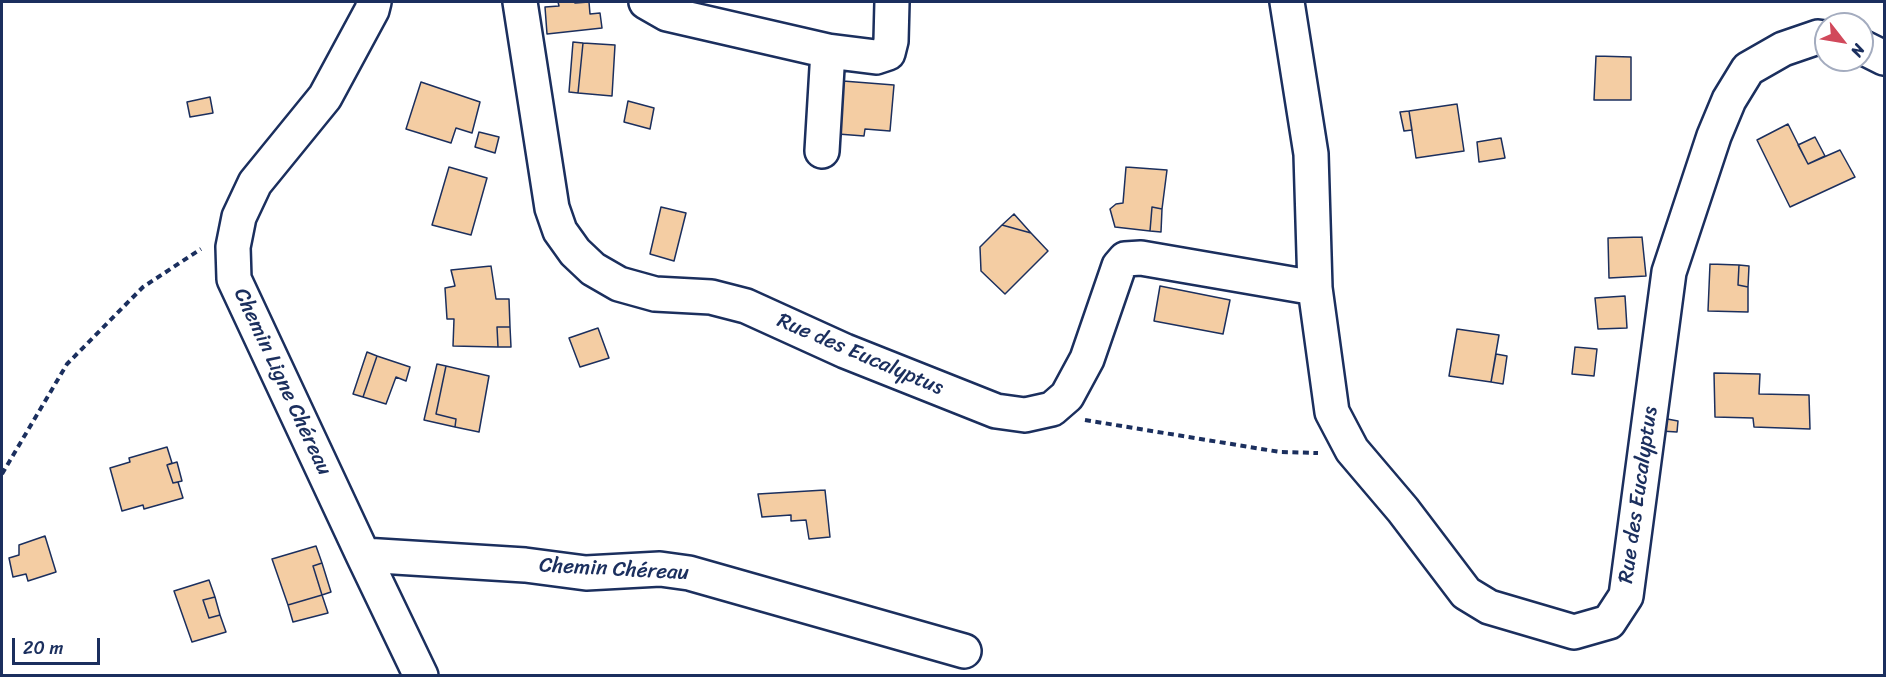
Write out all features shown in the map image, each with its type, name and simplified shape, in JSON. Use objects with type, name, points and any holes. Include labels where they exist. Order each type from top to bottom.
[{"type":"street","name":"Chemin Ligne Chéreau","points":[[374,2],[372,10],[324,97],[255,183],[239,217],[233,247],[234,279],[421,675]]},
{"type":"street","name":"Rue des Eucalyptus","points":[[520,2],[552,208],[560,231],[575,252],[593,269],[619,285],[655,294],[711,297],[746,306],[845,351],[996,411],[1025,416],[1052,409]]},
{"type":"street","points":[[646,2],[666,14],[828,51],[876,57],[888,53],[891,41],[892,2]]},
{"type":"street","name":"Rue des Eucalyptus","points":[[1287,2],[1311,154],[1315,288],[1332,412],[1352,450],[1403,510],[1466,593],[1489,607],[1574,632],[1609,622],[1626,596],[1669,272],[1714,136],[1730,100],[1748,69],[1783,49],[1814,38]]},
{"type":"street","points":[[822,151],[828,51]]},
{"type":"street","points":[[1052,409],[1067,396],[1088,359],[1119,266],[1125,259],[1141,258],[1315,288]]},
{"type":"street","name":"Chemin Chéreau","points":[[363,555],[525,565],[585,573],[660,569],[689,573],[964,651]]},
{"type":"path","points":[[2,474],[67,364],[143,287],[201,249],[233,247]]},
{"type":"path","points":[[1052,409],[1079,419],[1280,452],[1323,454],[1352,450]]},
{"type":"building","points":[[558,2],[589,2],[590,14],[600,13],[602,28],[547,34],[545,7],[559,6]]},
{"type":"building","points":[[573,42],[583,43],[578,93],[569,92]]},
{"type":"building","points":[[583,43],[615,45],[612,96],[578,93]]},
{"type":"building","points":[[1596,56],[1631,57],[1631,100],[1594,100]]},
{"type":"building","points":[[843,81],[894,85],[890,131],[865,129],[864,136],[838,134]]},
{"type":"building","points":[[421,82],[480,102],[472,133],[456,128],[451,143],[406,129]]},
{"type":"building","points":[[210,97],[213,113],[190,117],[187,102]]},
{"type":"building","points":[[628,101],[654,108],[650,129],[624,122]]},
{"type":"building","points":[[1457,104],[1464,151],[1416,158],[1409,111]]},
{"type":"building","points":[[1409,111],[1412,130],[1404,131],[1400,112]]},
{"type":"building","points":[[1788,124],[1808,164],[1840,150],[1855,177],[1790,207],[1757,140]]},
{"type":"building","points":[[479,132],[499,137],[495,153],[475,147]]},
{"type":"building","points":[[1815,137],[1825,156],[1808,164],[1798,145]]},
{"type":"building","points":[[1501,138],[1505,158],[1479,162],[1477,142]]},
{"type":"building","points":[[449,167],[487,178],[471,235],[432,225]]},
{"type":"building","points":[[1126,167],[1167,170],[1162,209],[1152,207],[1150,231],[1115,227],[1110,209],[1116,204],[1123,203]]},
{"type":"building","points":[[661,207],[686,213],[674,261],[650,254]]},
{"type":"building","points":[[1152,207],[1162,209],[1161,232],[1150,231]]},
{"type":"building","points":[[1014,214],[1031,233],[1002,225]]},
{"type":"building","points":[[1002,225],[1031,233],[1048,251],[1005,294],[981,271],[980,247]]},
{"type":"building","points":[[1642,237],[1646,276],[1609,278],[1608,238]]},
{"type":"building","points":[[1710,264],[1739,265],[1738,285],[1748,287],[1748,312],[1708,311]]},
{"type":"building","points":[[1739,265],[1749,266],[1748,287],[1738,285]]},
{"type":"building","points":[[491,266],[496,299],[509,299],[510,327],[497,327],[498,347],[453,346],[454,319],[447,319],[445,288],[455,286],[451,270]]},
{"type":"building","points":[[1160,286],[1230,300],[1223,334],[1154,321]]},
{"type":"building","points":[[1625,296],[1627,328],[1598,329],[1595,298]]},
{"type":"building","points":[[497,327],[510,327],[511,347],[498,347]]},
{"type":"building","points":[[598,328],[609,358],[580,367],[569,338]]},
{"type":"building","points":[[1457,329],[1499,335],[1491,382],[1449,376]]},
{"type":"building","points":[[1575,347],[1597,349],[1594,376],[1572,374]]},
{"type":"building","points":[[367,352],[377,356],[363,397],[353,394]]},
{"type":"building","points":[[1496,354],[1507,356],[1503,384],[1491,382]]},
{"type":"building","points":[[377,356],[410,367],[406,381],[396,377],[386,404],[363,397]]},
{"type":"building","points":[[437,364],[446,366],[436,414],[456,419],[455,427],[424,420]]},
{"type":"building","points":[[446,366],[489,376],[479,432],[455,427],[456,419],[436,414]]},
{"type":"building","points":[[1714,373],[1760,374],[1759,394],[1809,395],[1810,429],[1754,427],[1753,418],[1715,417]]},
{"type":"building","points":[[1662,418],[1678,421],[1677,432],[1661,431]]},
{"type":"building","points":[[167,447],[172,463],[167,465],[173,483],[178,482],[183,498],[144,509],[143,505],[122,511],[110,468],[130,462],[129,458]]},
{"type":"building","points":[[177,462],[182,481],[173,483],[167,465]]},
{"type":"building","points":[[825,490],[830,537],[809,539],[806,520],[791,521],[791,515],[762,517],[758,494]]},
{"type":"building","points":[[45,536],[56,572],[28,581],[26,574],[13,577],[9,558],[19,555],[19,545]]},
{"type":"building","points":[[316,546],[322,563],[313,566],[322,595],[288,605],[272,559]]},
{"type":"building","points":[[322,563],[331,592],[322,595],[313,566]]},
{"type":"building","points":[[209,580],[215,597],[203,600],[209,618],[220,615],[226,632],[192,642],[174,591]]},
{"type":"building","points":[[322,595],[328,613],[293,622],[288,605]]},
{"type":"building","points":[[215,597],[220,615],[209,618],[203,600]]}]
